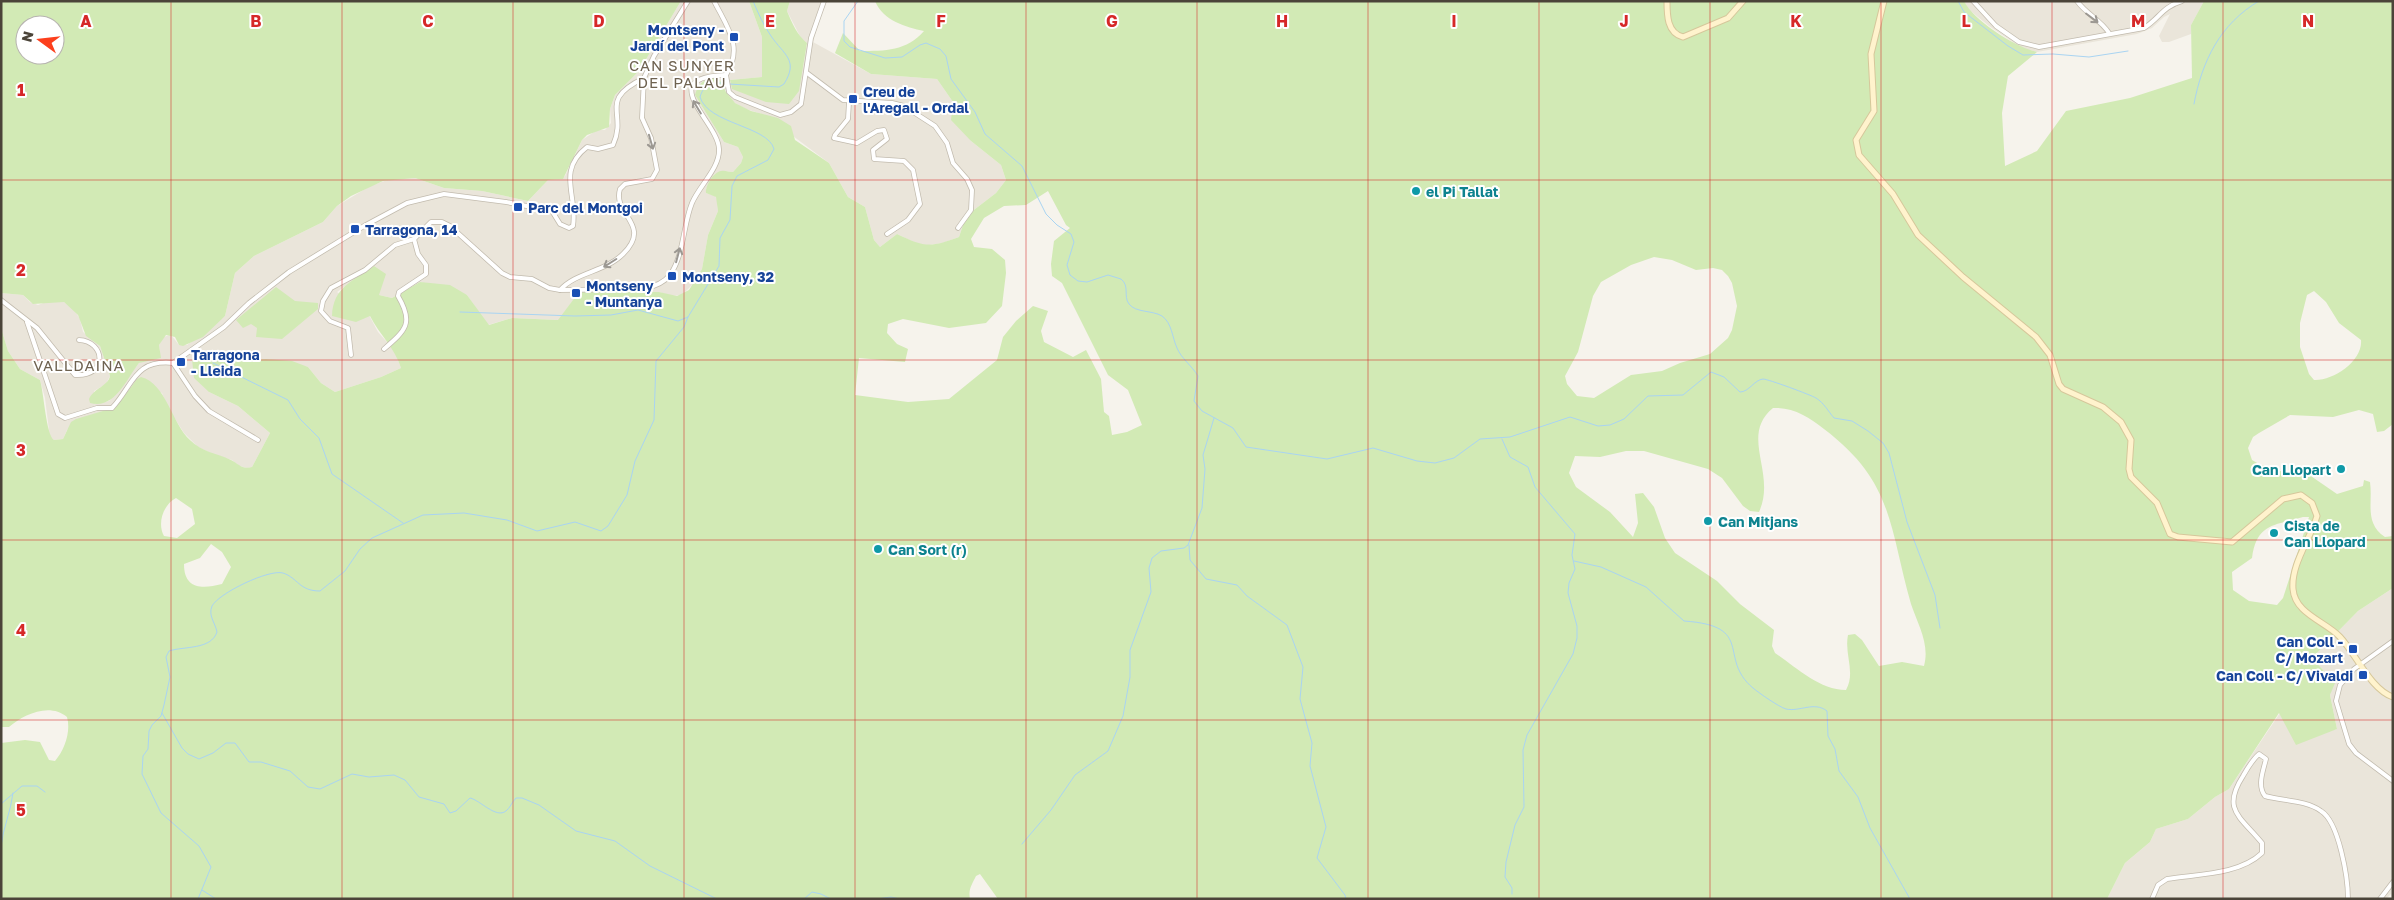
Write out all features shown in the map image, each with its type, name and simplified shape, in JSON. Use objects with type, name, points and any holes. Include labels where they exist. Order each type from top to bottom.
[{"type":"street","points":[[560,290],[572,280],[614,262],[626,250],[635,236],[618,194],[622,186],[652,179],[657,170],[651,138],[642,118],[644,78],[654,56],[688,1]]},
{"type":"street","points":[[714,1],[734,47],[734,59],[726,75],[728,92],[752,105],[780,114],[790,112],[801,104],[811,38],[824,1]]},
{"type":"street","points":[[1667,1],[1671,30],[1676,35],[1683,37],[1728,18],[1743,1]]},
{"type":"street","points":[[1884,1],[1871,54],[1874,111],[1856,140],[1857,150],[1864,162],[1893,194],[1918,235],[1962,277],[2036,336],[2045,348],[2063,390],[2103,407],[2121,422],[2131,440],[2130,477],[2157,504],[2166,528],[2172,536],[2232,542],[2283,499],[2301,495],[2312,503],[2317,516],[2295,575],[2293,589],[2295,597],[2306,612],[2320,620],[2341,638],[2377,687],[2393,697]]},
{"type":"street","points":[[1973,1],[1996,26],[2019,42],[2039,47],[2144,28],[2169,5],[2182,1]]},
{"type":"street","points":[[2077,1],[2084,12],[2106,28],[2109,33]]},
{"type":"street","points":[[807,73],[843,100],[849,102],[892,103],[904,106],[934,126],[946,143],[953,163],[967,179],[972,190],[971,210],[958,228]]},
{"type":"street","points":[[351,355],[348,328],[330,321],[321,311],[326,296],[331,288],[365,270],[395,245],[414,239],[431,222],[445,223],[502,273],[510,277],[532,279],[549,288],[560,290],[643,289],[654,287],[669,277],[677,259],[691,204],[713,167],[719,148],[714,134],[692,99],[691,93],[697,80],[712,75],[726,75]]},
{"type":"street","points":[[27,322],[61,417],[65,418],[97,408],[112,408],[135,374],[147,366],[165,362],[173,363],[224,327],[250,303],[289,272],[364,226],[406,203],[444,194],[506,202],[552,212],[560,224],[569,228],[573,226],[574,219],[568,186],[576,156],[586,147],[598,149],[613,144],[617,136],[615,111],[620,94],[644,78]]},
{"type":"street","points":[[849,102],[848,119],[834,135],[834,138],[857,142],[876,131],[884,130],[888,139],[873,150],[874,159],[904,161],[913,170],[920,200],[919,208],[908,220],[887,234]]},
{"type":"street","points":[[384,349],[399,336],[406,324],[407,311],[398,296],[399,292],[426,274],[426,265],[418,254],[414,239]]},
{"type":"street","points":[[1,300],[37,328],[74,375],[82,375],[94,371],[100,364],[100,357],[90,343],[79,340]]},
{"type":"street","points":[[173,363],[195,396],[209,411],[258,440]]},
{"type":"street","points":[[2393,641],[2360,664],[2340,685],[2336,701],[2349,744],[2356,753],[2393,780]]},
{"type":"street","points":[[2152,899],[2158,884],[2167,879],[2233,868],[2249,862],[2262,853],[2262,843],[2235,810],[2232,799],[2233,790],[2260,754],[2266,759],[2260,784],[2260,791],[2265,796],[2312,806],[2327,816],[2336,834],[2345,874],[2348,899]]},
{"type":"street","points":[[2380,899],[2393,882]]},
{"type":"shaded area","points":[[681,1],[749,1],[762,37],[762,77],[730,80],[732,88],[803,67],[807,43],[801,38],[787,11],[790,1],[825,1],[813,42],[871,74],[937,79],[953,102],[971,141],[1001,165],[1006,180],[996,193],[966,216],[959,237],[943,243],[922,246],[897,234],[880,247],[874,240],[865,207],[848,197],[829,163],[765,115],[746,109],[733,102],[718,79],[713,78],[695,95],[724,142],[738,147],[743,157],[741,163],[733,172],[724,171],[715,174],[706,189],[706,193],[715,196],[717,199],[718,211],[708,235],[702,269],[695,282],[682,295],[672,296],[659,292],[579,292],[559,320],[512,318],[488,325],[467,295],[420,282],[392,298],[379,295],[374,266],[337,292],[369,315],[378,332],[395,351],[401,368],[381,377],[335,392],[321,383],[308,367],[266,359],[239,360],[208,353],[209,392],[238,406],[270,433],[252,467],[239,466],[232,460],[198,447],[184,433],[167,406],[162,393],[134,383],[116,407],[85,417],[67,430],[63,439],[54,440],[50,438],[45,398],[40,380],[20,369],[8,351],[1,328],[1,293],[23,295],[30,302],[38,305],[46,302],[64,302],[75,311],[80,319],[83,332],[100,346],[110,376],[106,384],[94,391],[95,404],[109,401],[139,363],[160,353],[159,345],[163,337],[171,335],[179,345],[187,345],[225,316],[235,273],[254,256],[323,222],[337,206],[370,186],[390,179],[415,178],[444,188],[482,191],[528,201],[548,180],[559,179],[565,176],[582,140],[597,130],[605,130],[611,123],[610,109],[615,95],[639,71]]},
{"type":"shaded area","points":[[1964,1],[2204,1],[2191,25],[2191,34],[2169,42],[2162,42],[2159,36],[2170,14],[2152,28],[2137,34],[2037,52],[2023,49],[1989,26],[1967,8]]},
{"type":"shaded area","points":[[2393,588],[2391,894],[2386,899],[2107,899],[2125,863],[2150,842],[2156,829],[2188,819],[2215,797],[2229,789],[2280,713],[2329,731],[2337,729],[2330,695],[2334,682],[2312,658],[2358,611]]},
{"type":"green space","points":[[1,1],[681,1],[639,71],[615,95],[610,109],[609,127],[587,135],[582,140],[563,179],[548,180],[528,201],[482,191],[444,188],[415,178],[383,181],[351,196],[337,206],[323,222],[254,256],[235,273],[225,316],[203,337],[183,346],[179,345],[175,337],[166,335],[159,345],[161,358],[139,363],[125,384],[107,402],[99,404],[90,403],[91,395],[107,382],[110,376],[100,346],[86,336],[78,315],[64,302],[33,304],[23,295],[1,293]]},
{"type":"green space","points":[[749,1],[790,1],[787,11],[798,33],[807,43],[799,91],[789,104],[766,102],[732,89],[730,80],[762,77],[762,37]]},
{"type":"green space","points":[[875,1],[1964,1],[1977,17],[1996,32],[2018,45],[2037,52],[2008,76],[2002,113],[2005,166],[2037,151],[2066,111],[2130,98],[2192,78],[2191,25],[2204,1],[2393,1],[2393,424],[2384,431],[2377,432],[2373,414],[2359,410],[2333,417],[2290,415],[2253,437],[2248,448],[2252,460],[2259,464],[2299,477],[2305,472],[2337,494],[2363,486],[2364,480],[2370,482],[2371,512],[2374,525],[2385,537],[2393,536],[2393,588],[2358,611],[2312,658],[2335,683],[2330,695],[2337,729],[2296,745],[2279,713],[2229,789],[2215,797],[2188,819],[2156,829],[2150,842],[2125,863],[2107,899],[998,899],[980,874],[976,876],[972,884],[970,899],[1,899],[1,743],[25,740],[40,742],[49,760],[55,761],[62,751],[68,734],[68,722],[67,717],[60,713],[44,710],[21,718],[9,727],[1,727],[1,328],[8,351],[20,369],[40,380],[47,422],[51,437],[54,440],[63,439],[71,422],[76,419],[116,407],[137,379],[141,377],[157,387],[178,424],[190,440],[204,450],[231,460],[243,467],[252,467],[270,433],[238,406],[209,392],[194,378],[192,359],[208,353],[239,360],[266,359],[292,361],[308,367],[321,383],[335,392],[381,377],[401,368],[395,354],[370,316],[356,322],[332,316],[333,306],[340,291],[374,266],[386,274],[379,295],[392,298],[420,282],[450,285],[467,295],[489,325],[512,318],[558,320],[579,292],[659,292],[677,296],[689,290],[702,269],[708,235],[718,211],[716,197],[706,193],[708,184],[718,172],[733,172],[741,163],[743,157],[738,147],[724,142],[695,95],[701,83],[711,78],[720,80],[726,92],[735,103],[751,111],[778,118],[791,126],[795,140],[829,163],[848,197],[865,207],[874,240],[880,247],[897,234],[921,244],[941,243],[959,237],[966,216],[996,193],[1006,180],[1001,165],[971,141],[951,120],[953,102],[937,79],[871,74],[835,53],[843,33],[860,51],[869,51],[887,50],[903,46],[917,38],[924,31],[896,22],[879,8]],"holes":[[[1048,191],[1066,225],[1070,228],[1054,241],[1051,264],[1052,276],[1062,283],[1108,375],[1128,390],[1142,425],[1127,432],[1112,435],[1109,416],[1104,412],[1101,379],[1086,350],[1073,357],[1044,342],[1041,331],[1048,311],[1033,306],[1016,321],[1003,337],[997,360],[949,399],[908,402],[855,395],[859,358],[905,362],[908,349],[897,344],[887,333],[888,324],[903,319],[949,328],[986,323],[1002,306],[1006,273],[1005,260],[992,249],[974,247],[971,239],[984,218],[1004,206],[1026,205]],[[1654,257],[1672,260],[1696,270],[1713,268],[1722,270],[1732,283],[1737,306],[1732,330],[1728,338],[1710,354],[1680,363],[1662,371],[1631,375],[1594,398],[1577,396],[1567,384],[1565,376],[1578,352],[1593,296],[1601,282],[1631,265]],[[2314,291],[2326,302],[2339,323],[2361,340],[2357,355],[2352,362],[2338,373],[2330,377],[2314,380],[2309,374],[2300,347],[2300,323],[2307,295]],[[1773,408],[1794,411],[1807,417],[1824,429],[1847,449],[1864,468],[1886,508],[1911,604],[1924,642],[1924,666],[1902,662],[1879,666],[1862,640],[1855,634],[1848,635],[1847,649],[1850,676],[1846,690],[1836,689],[1817,682],[1775,653],[1772,646],[1774,630],[1740,604],[1717,581],[1675,553],[1665,538],[1654,507],[1643,493],[1635,494],[1638,523],[1633,537],[1610,512],[1576,487],[1569,473],[1575,456],[1600,457],[1626,451],[1644,451],[1708,469],[1722,478],[1743,506],[1750,511],[1759,512],[1764,483],[1758,443],[1763,419]],[[176,498],[192,509],[195,524],[177,538],[164,536],[162,531],[162,515],[168,505]],[[2309,517],[2283,598],[2277,605],[2249,601],[2233,590],[2232,572],[2252,558],[2258,538],[2268,528]],[[211,544],[222,552],[231,567],[222,584],[202,587],[196,586],[187,579],[184,564],[200,558]]]},
{"type":"green space","points":[[276,287],[295,301],[318,303],[318,309],[282,339],[256,337],[257,328],[251,324],[243,328],[236,320]]},
{"type":"waterway","points":[[729,84],[779,87],[784,84],[788,76],[790,69],[788,58],[768,32],[753,1]]},
{"type":"waterway","points":[[858,1],[844,21],[844,41],[850,47],[885,58],[902,57],[926,43],[940,49],[946,56],[951,79],[975,112],[985,134],[1022,166],[1046,214],[1057,225],[1071,234],[1074,242],[1067,265],[1070,275],[1078,281],[1087,282],[1108,275],[1121,279],[1126,288],[1127,301],[1132,307],[1162,316],[1170,326],[1179,352],[1198,376],[1194,401],[1202,411],[1233,428],[1246,447],[1327,459],[1373,448],[1417,461],[1435,463],[1454,458],[1480,439],[1510,437],[1570,417],[1598,426],[1610,425],[1624,419],[1648,396],[1683,395],[1711,372],[1724,377],[1740,392],[1746,390],[1757,381],[1767,380],[1816,398],[1834,418],[1852,421],[1883,443],[1889,453],[1907,522],[1935,595],[1940,628]]},
{"type":"waterway","points":[[1958,1],[1964,12],[2008,46],[2023,55],[2053,54],[2089,57],[2128,51]]},
{"type":"waterway","points":[[2194,104],[2202,73],[2223,32],[2245,10],[2259,1]]},
{"type":"waterway","points":[[460,312],[575,316],[611,315],[638,310],[678,321],[688,317],[719,266],[720,238],[730,220],[732,186],[737,176],[768,160],[774,149],[769,141],[761,135],[725,119],[705,106],[700,97],[704,89],[713,84],[725,83]]},
{"type":"waterway","points":[[198,899],[211,867],[199,846],[161,813],[142,774],[143,756],[148,749],[149,731],[161,716],[164,705],[170,677],[166,657],[169,651],[203,645],[214,638],[217,632],[211,616],[212,606],[224,595],[245,583],[267,575],[283,573],[307,589],[320,591],[345,571],[360,549],[372,538],[423,515],[464,513],[507,520],[537,531],[575,522],[601,531],[608,526],[627,495],[635,461],[654,420],[656,361],[684,327],[688,317]]},
{"type":"waterway","points":[[213,363],[288,400],[300,419],[319,438],[332,474],[403,523]]},
{"type":"waterway","points":[[1022,844],[1051,810],[1075,775],[1108,751],[1123,716],[1130,677],[1130,650],[1151,592],[1149,568],[1152,558],[1161,551],[1184,548],[1188,545],[1202,508],[1205,469],[1203,455],[1214,418]]},
{"type":"waterway","points":[[1502,439],[1510,457],[1528,467],[1535,487],[1575,534],[1572,555],[1575,569],[1569,583],[1568,593],[1577,626],[1577,638],[1573,654],[1527,735],[1523,750],[1524,807],[1515,825],[1506,862],[1505,877],[1512,888],[1512,894]]},
{"type":"waterway","points":[[1189,545],[1190,560],[1206,579],[1237,585],[1247,596],[1287,625],[1303,667],[1300,699],[1312,743],[1310,766],[1326,827],[1317,858],[1346,899]]},
{"type":"waterway","points":[[1574,561],[1601,567],[1646,587],[1684,621],[1706,624],[1720,629],[1728,636],[1737,666],[1743,677],[1753,688],[1779,706],[1791,710],[1817,707],[1827,711],[1828,736],[1835,749],[1839,771],[1858,797],[1870,828],[1910,899]]},
{"type":"waterway","points":[[162,713],[182,748],[188,754],[199,759],[213,753],[226,743],[235,743],[249,762],[261,762],[290,771],[308,787],[320,789],[352,774],[369,777],[394,775],[405,780],[419,797],[444,804],[450,813],[456,811],[470,798],[498,813],[506,811],[516,798],[522,798],[539,805],[576,831],[615,841],[650,866],[717,899]]},
{"type":"waterway","points":[[1,804],[22,786],[37,786],[45,792]]},
{"type":"waterway","points":[[1,846],[13,793]]},
{"type":"waterway","points":[[202,890],[216,899]]},
{"type":"waterway","points":[[804,899],[812,892],[831,899]]},
{"type":"waterway","points":[[877,899],[891,897],[900,899]]},
{"type":"place","name":"Montseny - Jardí del Pont","points":[[734,37]]},
{"type":"place","name":"Creu de l'Aregall - Ordal","points":[[853,99]]},
{"type":"place","name":"el Pi Tallat","points":[[1416,191]]},
{"type":"place","name":"Parc del Montgoi","points":[[518,207]]},
{"type":"place","name":"Tarragona, 14","points":[[355,229]]},
{"type":"place","name":"Montseny, 32","points":[[672,276]]},
{"type":"place","name":"Montseny - Muntanya","points":[[576,293]]},
{"type":"place","name":"Tarragona - Lleida","points":[[181,362]]},
{"type":"place","name":"Can Llopart","points":[[2341,469]]},
{"type":"place","name":"Can Mitjans","points":[[1708,521]]},
{"type":"place","name":"Cista de Can Llopard","points":[[2274,533]]},
{"type":"place","name":"Can Sort (r)","points":[[878,549]]},
{"type":"place","name":"Can Coll - C/ Mozart","points":[[2353,649]]},
{"type":"place","name":"Can Coll - C/ Vivaldi","points":[[2363,675]]},
{"type":"district","name":"CAN SUNYER DEL PALAU","points":[[682,74]]},
{"type":"district","name":"VALLDAINA","points":[[79,365]]}]
